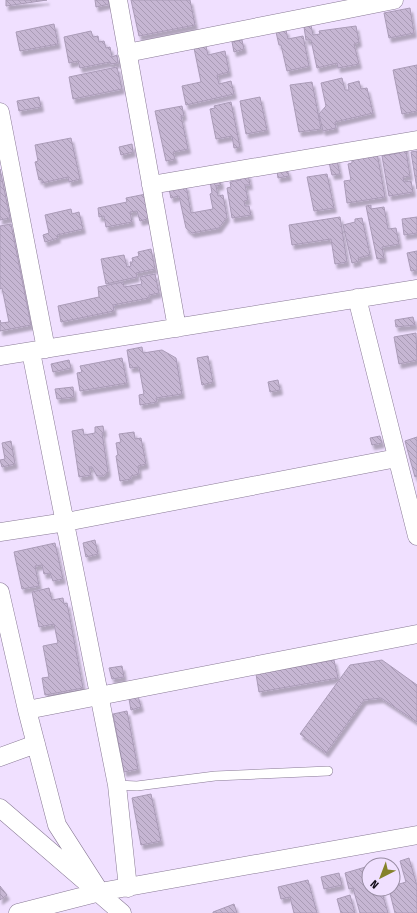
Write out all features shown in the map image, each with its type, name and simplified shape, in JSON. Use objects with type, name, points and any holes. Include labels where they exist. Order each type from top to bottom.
[{"type":"street","points":[[118,0],[177,328]]},
{"type":"street","points":[[127,53],[394,0]]},
{"type":"street","points":[[0,112],[66,522],[117,785],[128,888]]},
{"type":"street","points":[[151,185],[417,140]]},
{"type":"street","points":[[0,356],[417,288]]},
{"type":"street","points":[[357,298],[417,536]]},
{"type":"street","points":[[0,532],[66,522],[398,458]]},
{"type":"street","points":[[0,592],[27,710],[57,825],[100,892]]},
{"type":"street","points":[[27,710],[417,634]]},
{"type":"street","points":[[0,757],[36,744]]},
{"type":"street","points":[[0,808],[100,892],[122,913]]},
{"type":"street","points":[[18,913],[100,892],[417,835]]},
{"type":"lane","points":[[117,785],[136,786],[215,776],[328,771]]},
{"type":"building","points":[[6,0],[47,0],[6,6]]},
{"type":"building","points":[[95,0],[108,0],[109,4],[96,7]]},
{"type":"building","points":[[131,0],[190,0],[195,25],[139,36]]},
{"type":"building","points":[[410,8],[414,33],[389,38],[384,13]]},
{"type":"building","points":[[54,24],[58,44],[20,51],[16,32]]},
{"type":"building","points":[[311,25],[313,35],[320,34],[319,31],[356,26],[359,42],[354,44],[359,64],[338,68],[337,63],[317,68],[311,40],[306,40],[304,27]]},
{"type":"building","points":[[286,30],[288,39],[303,36],[309,66],[287,71],[281,45],[279,45],[276,32]]},
{"type":"building","points":[[91,31],[93,37],[98,36],[99,42],[104,41],[106,48],[110,47],[112,57],[117,55],[118,63],[110,64],[110,62],[80,68],[78,61],[69,63],[64,37]]},
{"type":"building","points":[[242,40],[244,49],[234,52],[232,42]]},
{"type":"building","points":[[206,46],[208,55],[225,51],[229,72],[217,75],[219,84],[231,81],[234,94],[186,105],[182,86],[201,82],[194,48]]},
{"type":"building","points":[[417,65],[417,111],[402,114],[393,70]]},
{"type":"building","points":[[117,67],[122,89],[73,99],[69,77]]},
{"type":"building","points":[[342,78],[345,90],[349,90],[348,84],[359,81],[361,89],[367,88],[373,113],[335,122],[336,128],[323,131],[319,114],[326,106],[321,83]]},
{"type":"building","points":[[312,82],[321,129],[299,132],[290,85]]},
{"type":"building","points":[[39,97],[41,107],[19,111],[17,101]]},
{"type":"building","points":[[260,97],[267,130],[246,134],[240,101]]},
{"type":"building","points":[[231,102],[240,147],[234,148],[232,136],[216,139],[210,109],[215,108],[214,106]]},
{"type":"building","points":[[182,106],[184,116],[181,116],[188,149],[173,152],[175,159],[166,161],[155,111]]},
{"type":"building","points":[[71,138],[80,179],[69,182],[68,177],[42,183],[42,179],[39,180],[35,162],[38,161],[35,145]]},
{"type":"building","points":[[132,144],[133,152],[121,155],[119,147]]},
{"type":"building","points":[[405,145],[410,176],[403,177],[404,182],[411,181],[413,192],[389,196],[382,156],[399,153],[397,146]]},
{"type":"building","points":[[417,151],[417,189],[411,152]]},
{"type":"building","points":[[377,153],[385,197],[347,203],[344,181],[351,180],[348,164],[352,163],[352,159]]},
{"type":"building","points":[[336,156],[340,174],[332,175],[328,158]]},
{"type":"building","points":[[0,169],[10,218],[0,220]]},
{"type":"building","points":[[287,169],[289,176],[278,178],[277,171]]},
{"type":"building","points":[[248,174],[250,185],[245,185],[248,200],[244,201],[245,206],[249,206],[251,215],[232,218],[227,188],[231,187],[230,182],[241,180],[239,175]]},
{"type":"building","points":[[327,174],[334,208],[314,211],[307,177]]},
{"type":"building","points":[[220,179],[221,185],[216,186],[218,196],[223,195],[227,217],[219,228],[192,233],[186,228],[179,196],[171,198],[169,189],[186,185],[191,213],[213,209],[210,194],[212,193],[210,181]]},
{"type":"building","points":[[146,194],[151,218],[140,221],[137,211],[130,212],[132,222],[106,227],[104,216],[99,217],[98,208],[127,202],[126,198]]},
{"type":"building","points":[[371,205],[371,209],[384,207],[388,229],[396,228],[399,244],[382,247],[384,258],[377,259],[366,206]]},
{"type":"building","points":[[71,209],[72,214],[79,212],[83,229],[57,235],[58,238],[45,242],[43,235],[49,233],[45,215]]},
{"type":"building","points":[[340,217],[347,262],[335,264],[331,239],[292,245],[289,225]]},
{"type":"building","points":[[417,217],[417,233],[404,235],[402,219]]},
{"type":"building","points":[[362,218],[370,255],[358,258],[359,261],[352,263],[343,225],[355,222],[355,219]]},
{"type":"building","points":[[11,224],[31,325],[0,331],[0,320],[1,323],[9,322],[2,288],[0,289],[0,226]]},
{"type":"building","points":[[151,249],[155,269],[136,273],[137,277],[106,284],[101,259],[124,255],[127,267],[131,266],[130,262],[133,262],[132,258],[139,256],[138,252]]},
{"type":"building","points":[[417,251],[417,270],[411,271],[407,253]]},
{"type":"building","points":[[155,274],[159,293],[149,295],[149,298],[113,305],[114,311],[61,322],[58,306],[99,297],[98,287],[123,282],[124,287],[142,284],[140,277]]},
{"type":"building","points":[[413,317],[415,325],[396,327],[395,320]]},
{"type":"building","points":[[416,333],[417,360],[399,364],[394,337]]},
{"type":"building","points":[[142,347],[143,353],[162,350],[176,358],[182,394],[156,398],[157,402],[140,405],[139,395],[144,394],[139,367],[130,368],[127,350]]},
{"type":"building","points":[[208,356],[213,382],[202,385],[197,358]]},
{"type":"building","points":[[122,358],[127,383],[80,391],[77,373],[82,372],[80,366]]},
{"type":"building","points":[[69,360],[71,368],[53,372],[51,364]]},
{"type":"building","points":[[278,380],[280,390],[270,392],[268,382]]},
{"type":"building","points":[[73,387],[74,397],[57,399],[55,389]]},
{"type":"building","points":[[103,426],[104,432],[102,433],[108,472],[103,476],[97,476],[92,467],[89,467],[91,475],[79,477],[72,431],[83,429],[84,435],[95,433],[95,427]]},
{"type":"building","points":[[134,432],[135,439],[141,438],[146,464],[138,466],[139,474],[131,476],[131,479],[120,481],[116,456],[118,455],[116,443],[121,442],[119,434]]},
{"type":"building","points":[[380,436],[382,443],[372,445],[370,438]]},
{"type":"building","points":[[417,437],[417,476],[415,477],[405,441]]},
{"type":"building","points":[[11,441],[15,464],[2,467],[0,460],[5,459],[2,443]]},
{"type":"building","points":[[95,540],[98,554],[86,557],[83,543]]},
{"type":"building","points":[[55,543],[63,579],[53,581],[50,573],[44,574],[42,565],[35,566],[39,586],[22,589],[14,552]]},
{"type":"building","points":[[49,588],[52,600],[63,598],[64,604],[67,603],[83,688],[45,695],[42,678],[49,677],[43,646],[58,643],[54,624],[39,627],[32,592]]},
{"type":"building","points":[[334,660],[338,678],[259,692],[256,674]]},
{"type":"building","points":[[382,660],[417,685],[417,722],[381,698],[364,700],[326,753],[300,734],[350,665]]},
{"type":"building","points":[[122,666],[124,677],[112,679],[109,668]]},
{"type":"building","points":[[138,696],[141,707],[131,710],[129,699]]},
{"type":"building","points":[[127,711],[138,769],[124,772],[113,714]]},
{"type":"building","points":[[151,794],[161,841],[141,845],[132,798]]},
{"type":"building","points":[[409,858],[417,886],[417,913],[395,913],[391,897],[401,897],[401,884],[406,882],[401,861]]},
{"type":"building","points":[[361,868],[361,897],[383,897],[388,913],[360,913],[353,888],[349,889],[345,873]]},
{"type":"building","points":[[339,873],[342,885],[324,889],[321,877]]},
{"type":"building","points":[[308,880],[317,913],[294,913],[290,897],[281,899],[278,887]]},
{"type":"building","points":[[0,886],[7,895],[0,900]]},
{"type":"building","points":[[350,895],[355,913],[341,913],[337,899]]},
{"type":"building","points":[[234,904],[237,913],[213,913],[213,912]]}]
